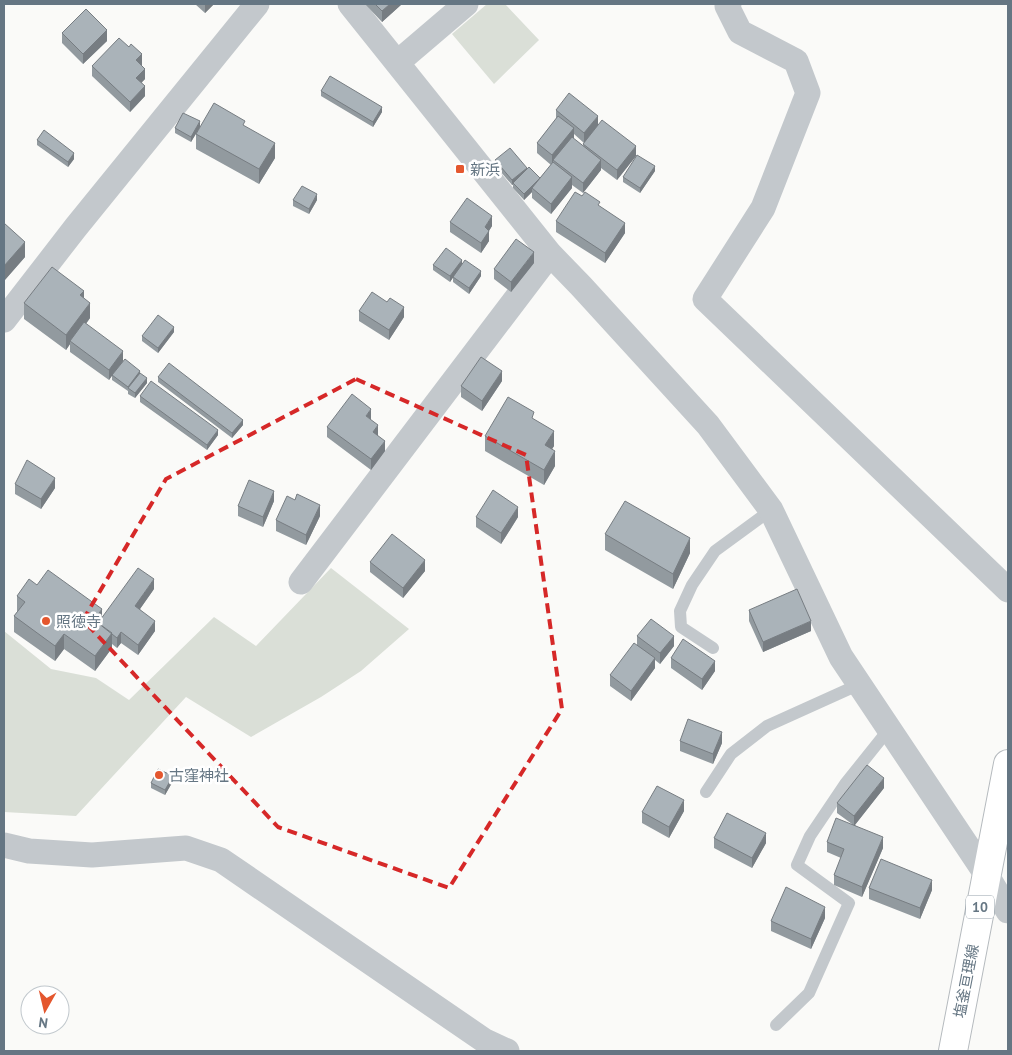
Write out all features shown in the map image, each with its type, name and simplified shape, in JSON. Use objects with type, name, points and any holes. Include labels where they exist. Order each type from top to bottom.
[{"type":"main road","name":"塩釜亘理線","points":[[953,1051],[1008,764]]},
{"type":"street","points":[[4,320],[76,227],[257,4]]},
{"type":"street","points":[[350,4],[550,254],[708,425],[771,510],[841,657],[986,874],[1008,911]]},
{"type":"street","points":[[398,62],[466,4]]},
{"type":"street","points":[[729,4],[727,6],[740,32],[796,62],[808,94],[763,208],[704,298],[1008,590]]},
{"type":"street","points":[[301,582],[550,254]]},
{"type":"street","points":[[4,845],[29,851],[92,855],[186,848],[221,860],[485,1041],[507,1051]]},
{"type":"lane","points":[[712,648],[681,627],[680,611],[692,585],[715,551],[771,510]]},
{"type":"lane","points":[[706,792],[731,754],[767,726],[860,684]]},
{"type":"lane","points":[[776,1025],[809,993],[849,902],[797,865],[810,836],[845,784],[889,729]]},
{"type":"highlighted area","points":[[356,379],[526,455],[562,709],[449,888],[278,827],[83,620],[166,479]]},
{"type":"shaded area","points":[[487,4],[505,4],[539,40],[494,84],[452,34]]},
{"type":"shaded area","points":[[331,568],[409,629],[361,671],[321,697],[251,737],[186,697],[76,816],[4,812],[4,631],[51,669],[96,678],[129,700],[214,617],[256,646]]},
{"type":"building","points":[[375,4],[390,4],[382,11]]},
{"type":"building","points":[[86,9],[107,30],[83,54],[62,33]]},
{"type":"building","points":[[119,38],[129,47],[131,44],[142,54],[136,60],[145,69],[136,78],[145,86],[130,102],[92,66]]},
{"type":"building","points":[[330,76],[382,107],[373,122],[321,91]]},
{"type":"building","points":[[569,93],[598,116],[584,133],[556,110]]},
{"type":"building","points":[[214,103],[245,121],[243,125],[275,143],[259,169],[196,134]]},
{"type":"building","points":[[183,113],[200,121],[191,137],[175,128]]},
{"type":"building","points":[[558,116],[574,128],[552,155],[537,143]]},
{"type":"building","points":[[602,120],[636,146],[617,170],[583,144]]},
{"type":"building","points":[[44,130],[74,153],[68,162],[37,140]]},
{"type":"building","points":[[572,137],[601,160],[583,183],[553,160]]},
{"type":"building","points":[[510,148],[527,168],[512,180],[495,160]]},
{"type":"building","points":[[637,155],[655,166],[640,188],[623,177]]},
{"type":"building","points":[[553,162],[572,177],[551,204],[532,188]]},
{"type":"building","points":[[529,167],[540,178],[524,194],[513,183]]},
{"type":"building","points":[[302,186],[317,194],[309,209],[293,200]]},
{"type":"building","points":[[575,192],[582,196],[585,192],[600,202],[598,205],[625,223],[605,253],[556,221]]},
{"type":"building","points":[[467,198],[492,216],[485,227],[489,231],[481,243],[450,222]]},
{"type":"building","points":[[4,223],[25,242],[4,266]]},
{"type":"building","points":[[516,239],[534,252],[511,282],[494,269]]},
{"type":"building","points":[[446,248],[462,260],[450,276],[433,265]]},
{"type":"building","points":[[465,260],[481,271],[469,288],[453,277]]},
{"type":"building","points":[[52,267],[84,291],[80,295],[90,303],[66,335],[24,303]]},
{"type":"building","points":[[372,292],[387,302],[390,298],[404,307],[389,330],[359,311]]},
{"type":"building","points":[[158,315],[174,327],[158,348],[142,336]]},
{"type":"building","points":[[84,322],[123,351],[109,370],[70,341]]},
{"type":"building","points":[[481,357],[502,371],[482,401],[461,386]]},
{"type":"building","points":[[125,359],[140,371],[128,387],[112,375]]},
{"type":"building","points":[[169,363],[243,420],[232,433],[158,377]]},
{"type":"building","points":[[140,373],[147,378],[135,393],[128,388]]},
{"type":"building","points":[[151,381],[218,430],[207,445],[140,396]]},
{"type":"building","points":[[352,394],[371,409],[366,416],[378,425],[373,432],[385,441],[371,459],[327,427]]},
{"type":"building","points":[[508,397],[534,412],[532,418],[554,431],[545,445],[555,451],[544,470],[485,436]]},
{"type":"building","points":[[27,460],[55,478],[41,499],[15,484]]},
{"type":"building","points":[[249,480],[274,491],[263,517],[238,506]]},
{"type":"building","points":[[493,490],[518,507],[501,533],[476,517]]},
{"type":"building","points":[[297,494],[320,505],[306,535],[276,520],[287,496],[295,500]]},
{"type":"building","points":[[625,501],[690,538],[673,574],[605,534]]},
{"type":"building","points":[[392,534],[425,560],[403,588],[370,562]]},
{"type":"building","points":[[138,568],[154,579],[135,606],[155,621],[138,645],[121,632],[117,638],[98,623]]},
{"type":"building","points":[[48,570],[102,609],[94,620],[112,633],[95,656],[64,634],[55,646],[14,616],[25,602],[17,596],[29,579],[37,585]]},
{"type":"building","points":[[797,589],[811,621],[763,642],[749,610]]},
{"type":"building","points":[[651,619],[674,636],[660,653],[637,636]]},
{"type":"building","points":[[683,639],[715,661],[702,679],[671,658]]},
{"type":"building","points":[[634,643],[655,658],[631,691],[610,675]]},
{"type":"building","points":[[688,719],[722,732],[713,754],[680,741]]},
{"type":"building","points":[[867,765],[884,778],[854,816],[837,803]]},
{"type":"building","points":[[158,769],[173,776],[165,790],[151,783]]},
{"type":"building","points":[[657,786],[684,800],[669,827],[642,812]]},
{"type":"building","points":[[727,813],[766,833],[752,858],[714,838]]},
{"type":"building","points":[[836,818],[883,837],[862,887],[834,875],[844,849],[827,842]]},
{"type":"building","points":[[881,859],[932,880],[920,908],[869,888]]},
{"type":"building","points":[[786,887],[825,907],[811,939],[771,921]]},
{"type":"place","name":"新浜","points":[[460,169]]},
{"type":"place","name":"照徳寺","points":[[46,621]]},
{"type":"place","name":"古窪神社","points":[[159,775]]}]
